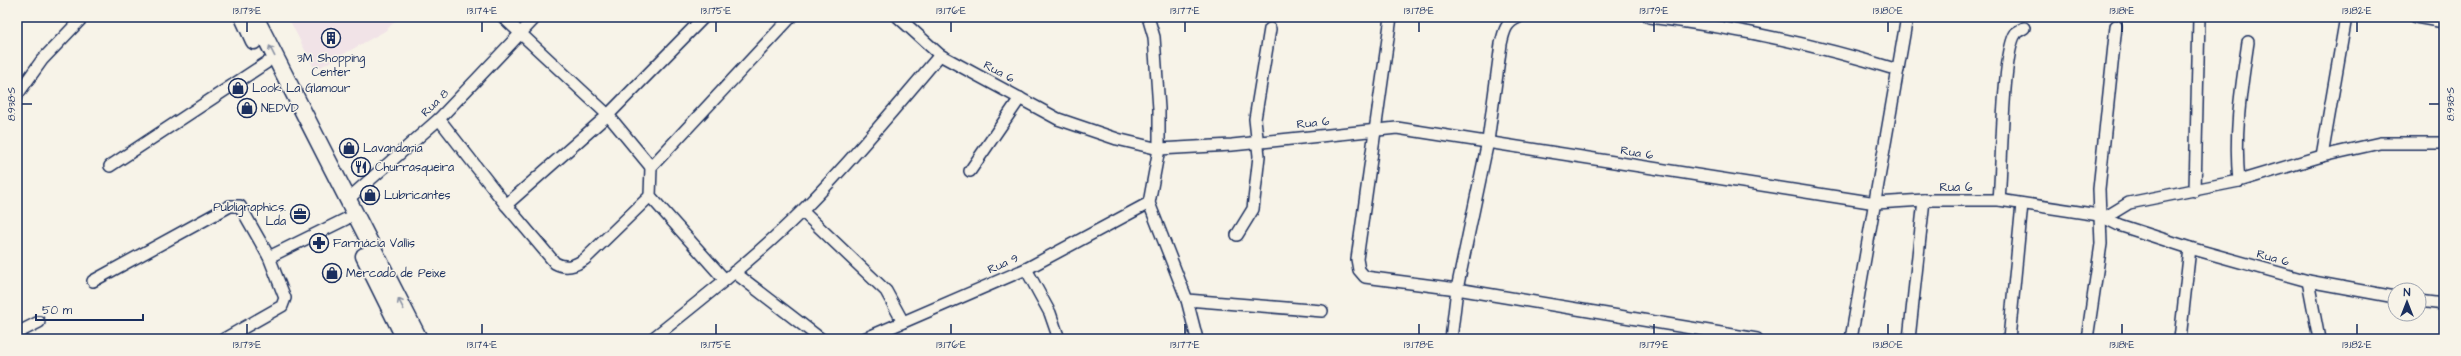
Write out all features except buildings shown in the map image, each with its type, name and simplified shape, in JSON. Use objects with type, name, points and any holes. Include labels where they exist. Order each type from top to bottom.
[{"type":"main road","points":[[243,17],[406,339]]},
{"type":"main road","points":[[255,17],[419,339]]},
{"type":"street","points":[[17,95],[42,60],[83,17]]},
{"type":"street","points":[[503,17],[608,115],[651,167]]},
{"type":"street","name":"Rua 8","points":[[347,200],[439,118],[536,17]]},
{"type":"street","points":[[506,205],[608,115],[704,17]]},
{"type":"street","points":[[725,280],[650,196],[651,167],[791,17]]},
{"type":"street","name":"Rua 6","points":[[898,17],[940,55],[1058,119],[1083,129],[1159,149],[1258,142],[1397,128],[1488,141],[1558,155],[1876,203],[1924,200],[1999,200],[2103,216],[2119,225],[2190,248],[2308,281],[2387,296]]},
{"type":"street","points":[[1148,17],[1154,38],[1159,88],[1159,149],[1149,203],[1186,300],[1197,339]]},
{"type":"street","points":[[1391,17],[1357,260],[1359,270],[1365,277],[1457,289],[1757,339]]},
{"type":"street","points":[[1451,339],[1457,289],[1488,141],[1504,33],[1511,20],[1519,17]]},
{"type":"street","points":[[1649,17],[1705,20],[1832,50],[1898,70]]},
{"type":"street","points":[[1852,339],[1907,17]]},
{"type":"street","points":[[2195,191],[2199,17]]},
{"type":"street","points":[[2322,156],[2346,17]]},
{"type":"street","points":[[2416,17],[2444,22]]},
{"type":"street","points":[[2087,339],[2101,244],[2103,216],[2099,190],[2116,26]]},
{"type":"street","points":[[1999,200],[2005,83],[2013,41],[2016,33],[2024,28]]},
{"type":"street","points":[[1237,235],[1253,209],[1259,156],[1255,119],[1270,29]]},
{"type":"street","points":[[2239,181],[2236,149],[2236,121],[2248,42]]},
{"type":"street","points":[[652,339],[725,280],[802,211],[940,55]]},
{"type":"street","points":[[110,166],[266,63]]},
{"type":"street","points":[[970,171],[1020,98]]},
{"type":"street","points":[[439,118],[506,205],[555,264],[562,267],[570,267],[585,258],[650,196]]},
{"type":"street","points":[[2103,216],[2129,203],[2239,181],[2322,156],[2380,143],[2444,143]]},
{"type":"street","points":[[1909,339],[1924,200]]},
{"type":"street","name":"Rua 9","points":[[864,339],[878,336],[903,322],[1026,269],[1149,203]]},
{"type":"street","points":[[93,281],[235,204],[240,206],[269,257],[285,298],[282,306],[224,339]]},
{"type":"street","points":[[2008,339],[2022,204]]},
{"type":"street","points":[[802,211],[886,291],[903,322]]},
{"type":"street","points":[[269,257],[346,219]]},
{"type":"street","points":[[2180,339],[2190,248]]},
{"type":"street","points":[[1026,269],[1050,313],[1059,339]]},
{"type":"street","points":[[734,272],[821,339]]},
{"type":"street","points":[[2308,281],[2319,339]]},
{"type":"street","points":[[1186,300],[1322,311]]},
{"type":"street","points":[[2427,302],[2444,304]]},
{"type":"street","points":[[17,333],[39,322]]},
{"type":"shaded area","name":"3M Shopping Center","points":[[288,17],[400,17],[385,31],[315,70]]},
{"type":"place","name":"3M Shopping Center","points":[[331,38]]},
{"type":"place","name":"Look La Glamour","points":[[238,88]]},
{"type":"place","name":"NEDVD","points":[[247,108]]},
{"type":"place","name":"Lavandaria","points":[[349,148]]},
{"type":"place","name":"Churrasqueira","points":[[361,167]]},
{"type":"place","name":"Lubricantes","points":[[370,195]]},
{"type":"place","name":"Publigraphics. Lda","points":[[300,214]]},
{"type":"place","name":"Farmácia Vallis","points":[[319,243]]},
{"type":"place","name":"Mercado de Peixe","points":[[332,273]]}]
